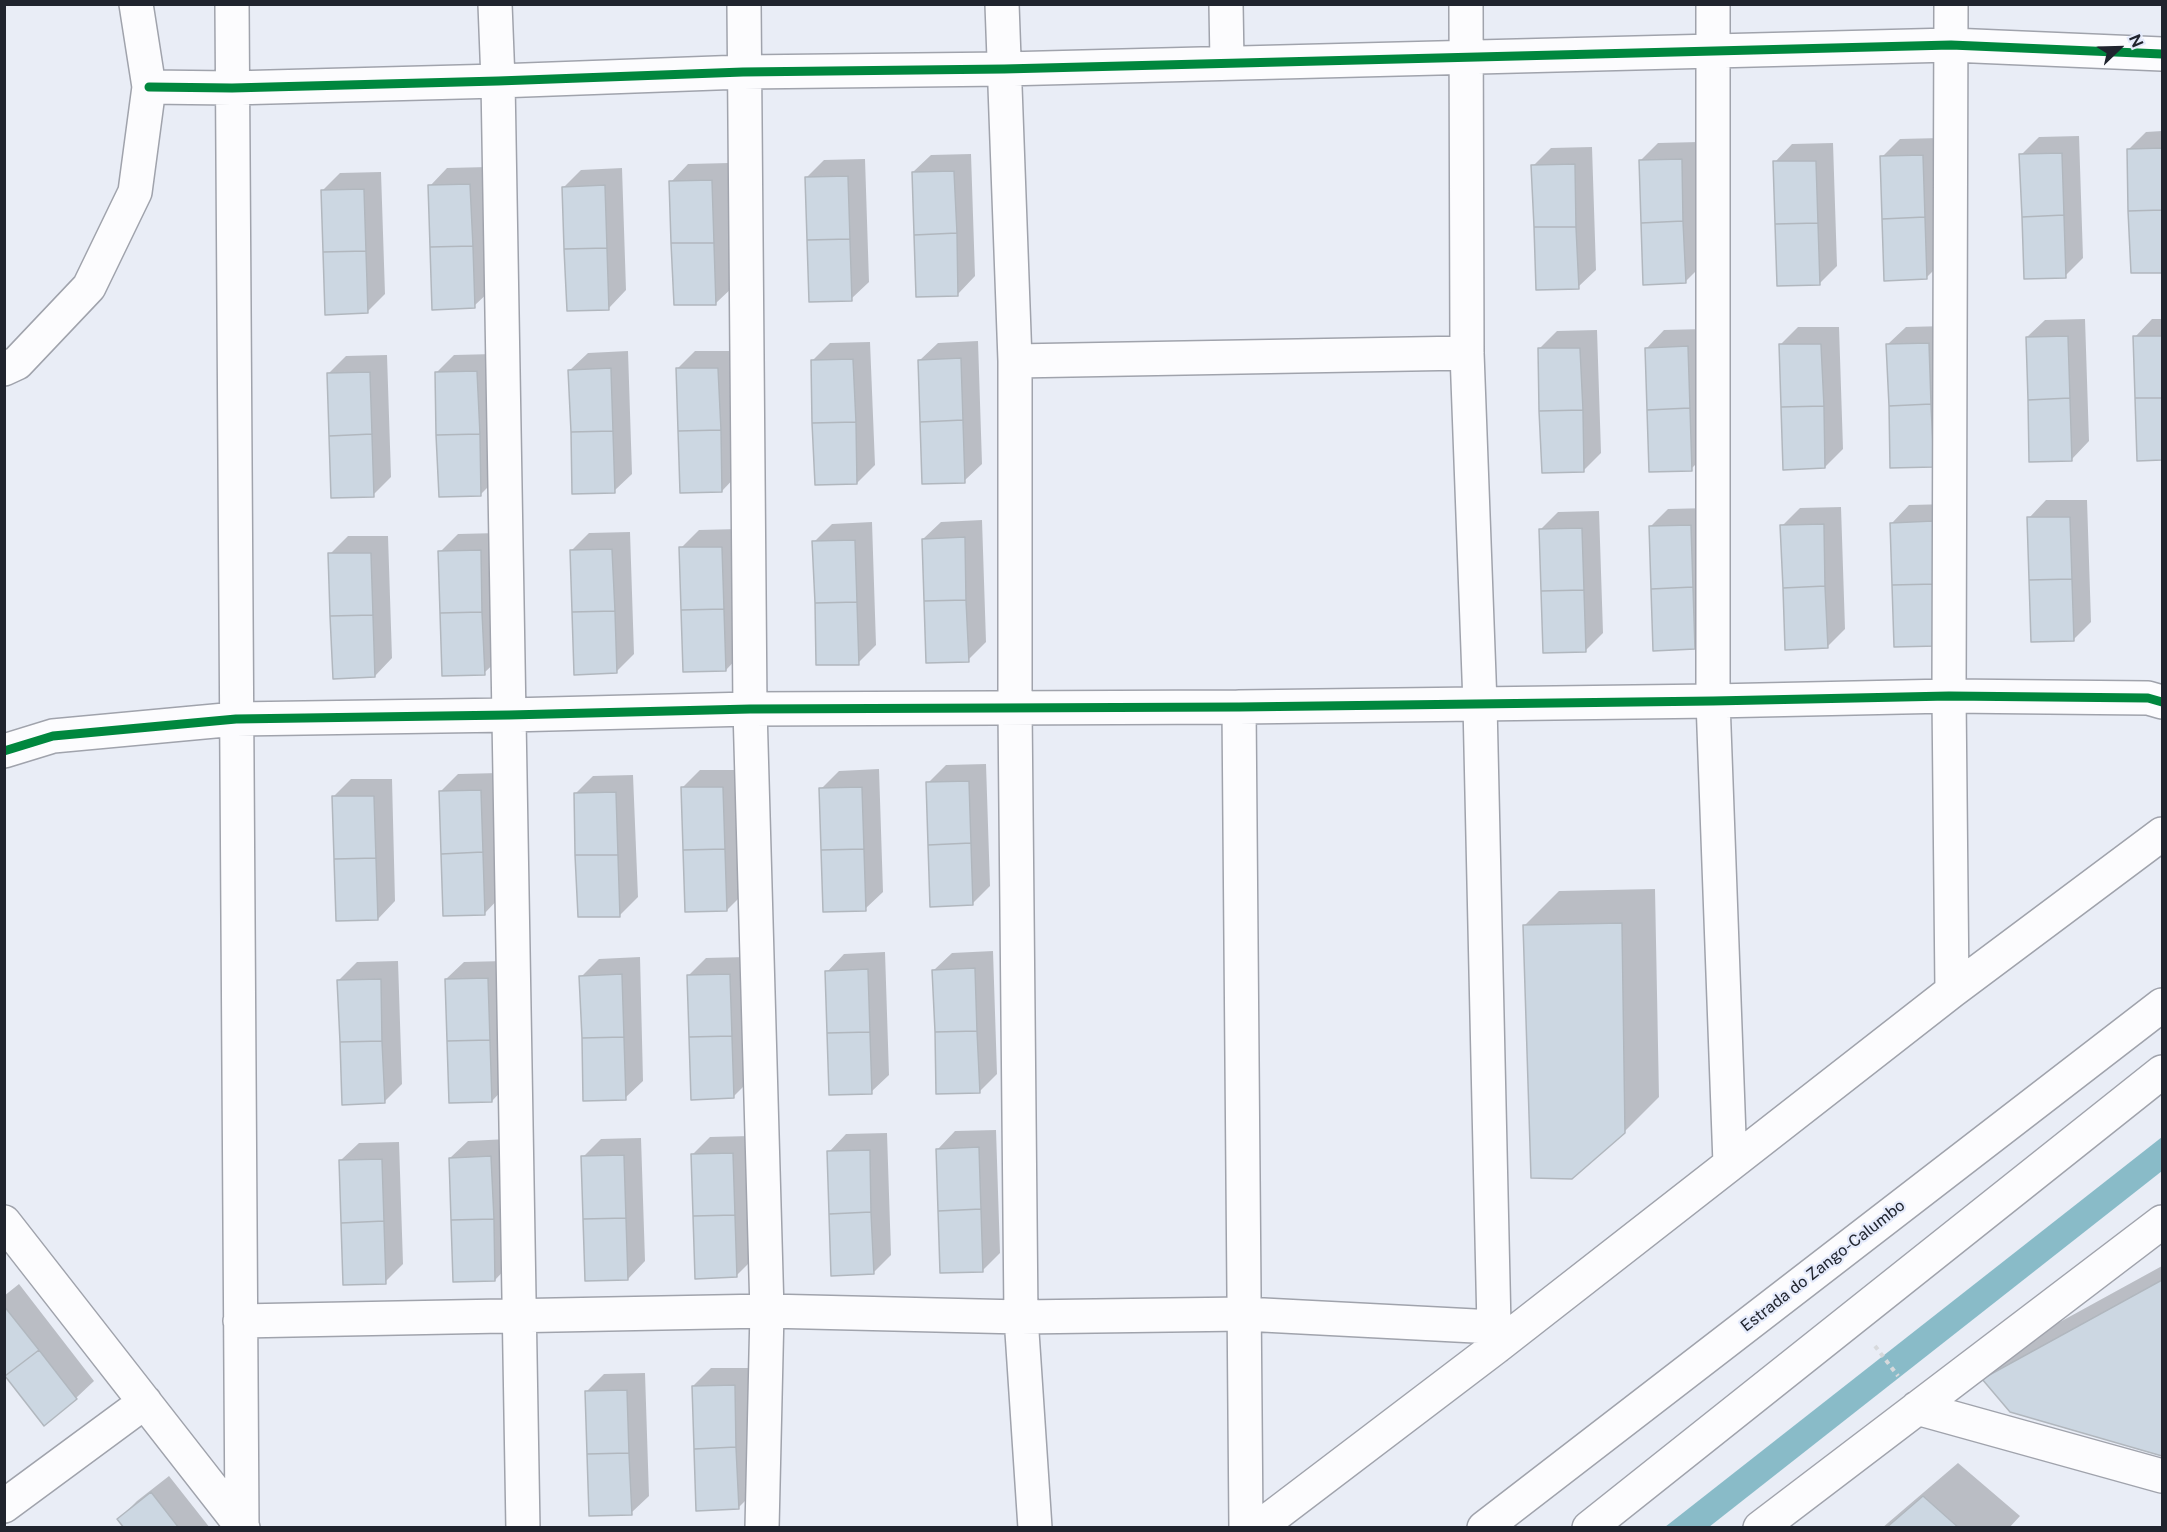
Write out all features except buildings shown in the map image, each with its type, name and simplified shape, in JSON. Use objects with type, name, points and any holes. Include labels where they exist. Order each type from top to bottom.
[{"type":"street","points":[[4,369],[17,363],[89,287],[135,192],[149,87],[136,4]]},
{"type":"street","points":[[232,4],[242,1526]]},
{"type":"street","points":[[495,4],[523,1527]]},
{"type":"street","points":[[744,4],[750,709],[767,1311],[762,1527]]},
{"type":"street","points":[[1002,4],[1015,361],[1015,709],[1021,1317],[1035,1527]]},
{"type":"street","points":[[1226,4],[1227,63]]},
{"type":"street","points":[[1466,4],[1467,353],[1480,704],[1495,1337]]},
{"type":"street","points":[[1713,4],[1713,701],[1730,1164]]},
{"type":"street","points":[[1951,4],[1949,696],[1952,991]]},
{"type":"street","points":[[149,87],[232,88],[743,72],[1004,69],[1951,45],[2163,54]]},
{"type":"street","points":[[1015,361],[1467,353]]},
{"type":"street","points":[[4,751],[53,736],[236,719],[750,709],[1239,707],[1949,696],[2148,698],[2163,702]]},
{"type":"street","points":[[1239,707],[1246,1527]]},
{"type":"street","points":[[1258,1527],[1495,1337],[1730,1164],[1952,991],[2163,834]]},
{"type":"street","name":"Estrada do Zango-Calumbo","points":[[1484,1527],[2163,1005]]},
{"type":"street","points":[[1589,1527],[2163,1072]]},
{"type":"street","points":[[4,1222],[242,1526]]},
{"type":"street","points":[[1760,1527],[2163,1222]]},
{"type":"street","points":[[240,1322],[767,1311],[1021,1317],[1244,1314],[1495,1337]]},
{"type":"street","points":[[4,1506],[145,1402]]},
{"type":"street","points":[[1917,1408],[2163,1476]]},
{"type":"path","points":[[1872,1343],[1899,1377]]},
{"type":"water","points":[[2162,1137],[2162,1171],[1709,1527],[1665,1527]]},
{"type":"cycle path","points":[[149,87],[232,88],[743,72],[1004,69],[1951,45],[2162,54]]},
{"type":"cycle path","points":[[4,751],[53,736],[236,719],[750,709],[1239,707],[1949,696],[2148,698],[2162,702]]}]
